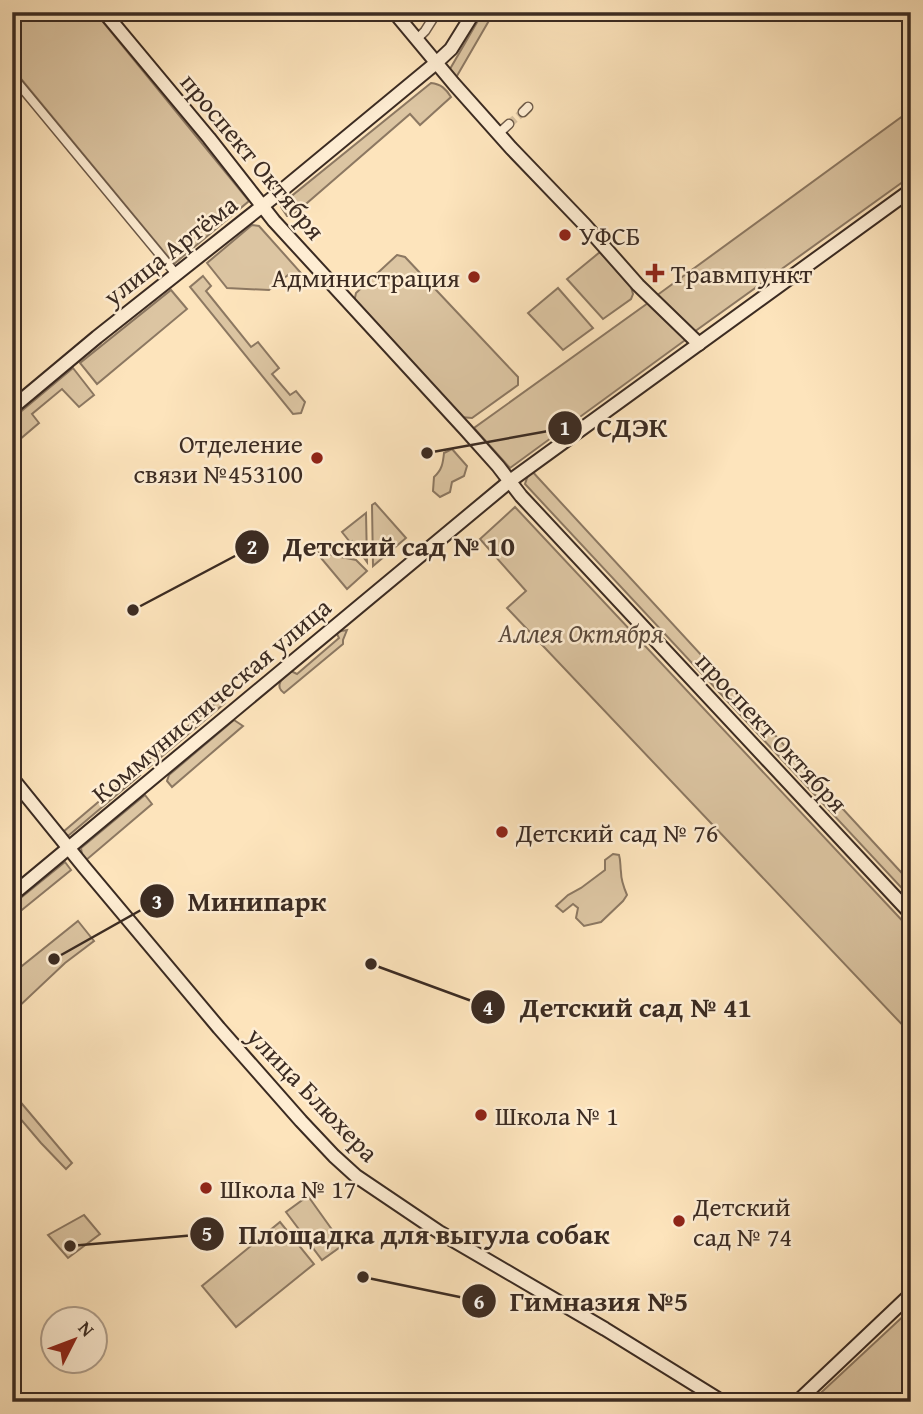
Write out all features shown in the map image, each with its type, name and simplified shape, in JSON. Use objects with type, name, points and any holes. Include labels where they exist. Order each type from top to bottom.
[{"type":"main road","name":"проспект Октября","points":[[104,12],[274,221],[465,429],[521,496],[644,630],[911,914]]},
{"type":"main road","points":[[394,12],[498,134],[631,277],[699,344]]},
{"type":"main road","name":"улица Артёма","points":[[12,408],[436,63],[451,49],[474,12]]},
{"type":"main road","name":"Коммунистическая улица","points":[[12,895],[510,481],[911,190]]},
{"type":"main road","name":"улица Блюхера","points":[[12,778],[219,1028],[301,1121],[356,1176],[439,1232],[723,1402]]},
{"type":"main road","points":[[797,1402],[911,1294]]},
{"type":"street","points":[[417,39],[437,12]]},
{"type":"street","points":[[12,76],[176,274]]},
{"type":"street","points":[[498,134],[509,124]]},
{"type":"green space","points":[[12,12],[95,12],[249,201],[174,264],[12,68]]},
{"type":"green space","points":[[483,12],[494,12],[454,81],[450,69]]},
{"type":"green space","points":[[431,83],[443,87],[451,97],[420,125],[410,114],[292,216],[287,216],[281,207],[283,203]]},
{"type":"green space","points":[[911,110],[911,176],[694,332],[656,296]]},
{"type":"green space","points":[[252,225],[259,226],[309,282],[301,288],[288,275],[269,290],[227,288],[207,263]]},
{"type":"green space","points":[[600,252],[631,287],[633,294],[631,299],[603,319],[567,279]]},
{"type":"green space","points":[[397,255],[405,257],[518,377],[518,385],[472,418],[460,417],[354,302],[356,293]]},
{"type":"green space","points":[[203,276],[211,286],[206,291],[251,347],[258,342],[279,368],[272,374],[290,395],[296,391],[305,402],[301,413],[293,414],[190,287]]},
{"type":"green space","points":[[558,288],[593,328],[563,350],[528,313]]},
{"type":"green space","points":[[171,290],[187,309],[97,384],[80,363]]},
{"type":"green space","points":[[648,303],[688,338],[510,468],[474,428]]},
{"type":"green space","points":[[73,368],[94,395],[79,407],[62,389],[32,414],[39,423],[12,446],[12,419]]},
{"type":"green space","points":[[452,449],[467,466],[464,476],[452,482],[450,492],[440,497],[433,491],[434,477],[442,466],[444,453]]},
{"type":"green space","points":[[530,469],[911,883],[911,898],[525,484]]},
{"type":"green space","points":[[375,503],[406,538],[373,566],[372,505]]},
{"type":"green space","name":"Аллея Октября","points":[[515,507],[911,930],[911,1034],[507,608],[526,591],[480,539]]},
{"type":"green space","points":[[366,513],[367,562],[342,532]]},
{"type":"green space","points":[[316,552],[356,560],[367,571],[347,589]]},
{"type":"green space","points":[[347,630],[343,644],[284,693],[281,690],[279,687],[285,676],[291,671],[297,674],[339,638],[336,632]]},
{"type":"green space","points":[[223,697],[225,703],[148,768],[143,764]]},
{"type":"green space","points":[[234,720],[243,726],[172,787],[167,781],[169,775]]},
{"type":"green space","points":[[136,770],[140,775],[68,836],[63,832]]},
{"type":"green space","points":[[145,795],[152,804],[85,861],[81,848]]},
{"type":"green space","points":[[613,854],[619,855],[627,895],[601,922],[584,926],[576,918],[578,908],[573,904],[563,912],[556,906],[605,870],[605,860]]},
{"type":"green space","points":[[65,862],[71,870],[12,918],[12,905]]},
{"type":"green space","points":[[78,921],[94,941],[65,963],[12,1013],[12,974]]},
{"type":"green space","points":[[12,1092],[72,1163],[66,1169],[12,1109]]},
{"type":"green space","points":[[308,1196],[343,1245],[322,1260],[286,1212]]},
{"type":"green space","points":[[84,1215],[100,1234],[68,1258],[48,1235]]},
{"type":"green space","points":[[280,1222],[314,1264],[236,1327],[202,1286]]},
{"type":"green space","points":[[911,1309],[911,1402],[811,1402]]},
{"type":"tunnel","points":[[509,124],[523,112]]},
{"type":"place","name":"УФСБ","points":[[565,235]]},
{"type":"place","name":"Травмпункт","points":[[655,273]]},
{"type":"place","name":"Администрация","points":[[474,277]]},
{"type":"place","name":"СДЭК","points":[[427,453]]},
{"type":"place","name":"Отделение связи №453100","points":[[317,458]]},
{"type":"place","name":"Детский сад № 10","points":[[133,610]]},
{"type":"place","name":"Детский сад № 76","points":[[502,832]]},
{"type":"place","name":"Минипарк","points":[[54,959]]},
{"type":"place","name":"Детский сад № 41","points":[[371,964]]},
{"type":"place","name":"Школа № 1","points":[[481,1115]]},
{"type":"place","name":"Школа № 17","points":[[206,1188]]},
{"type":"place","name":"Детский сад № 74","points":[[679,1221]]},
{"type":"place","name":"Площадка для выгула собак","points":[[70,1246]]},
{"type":"place","name":"Гимназия №5","points":[[363,1277]]}]
